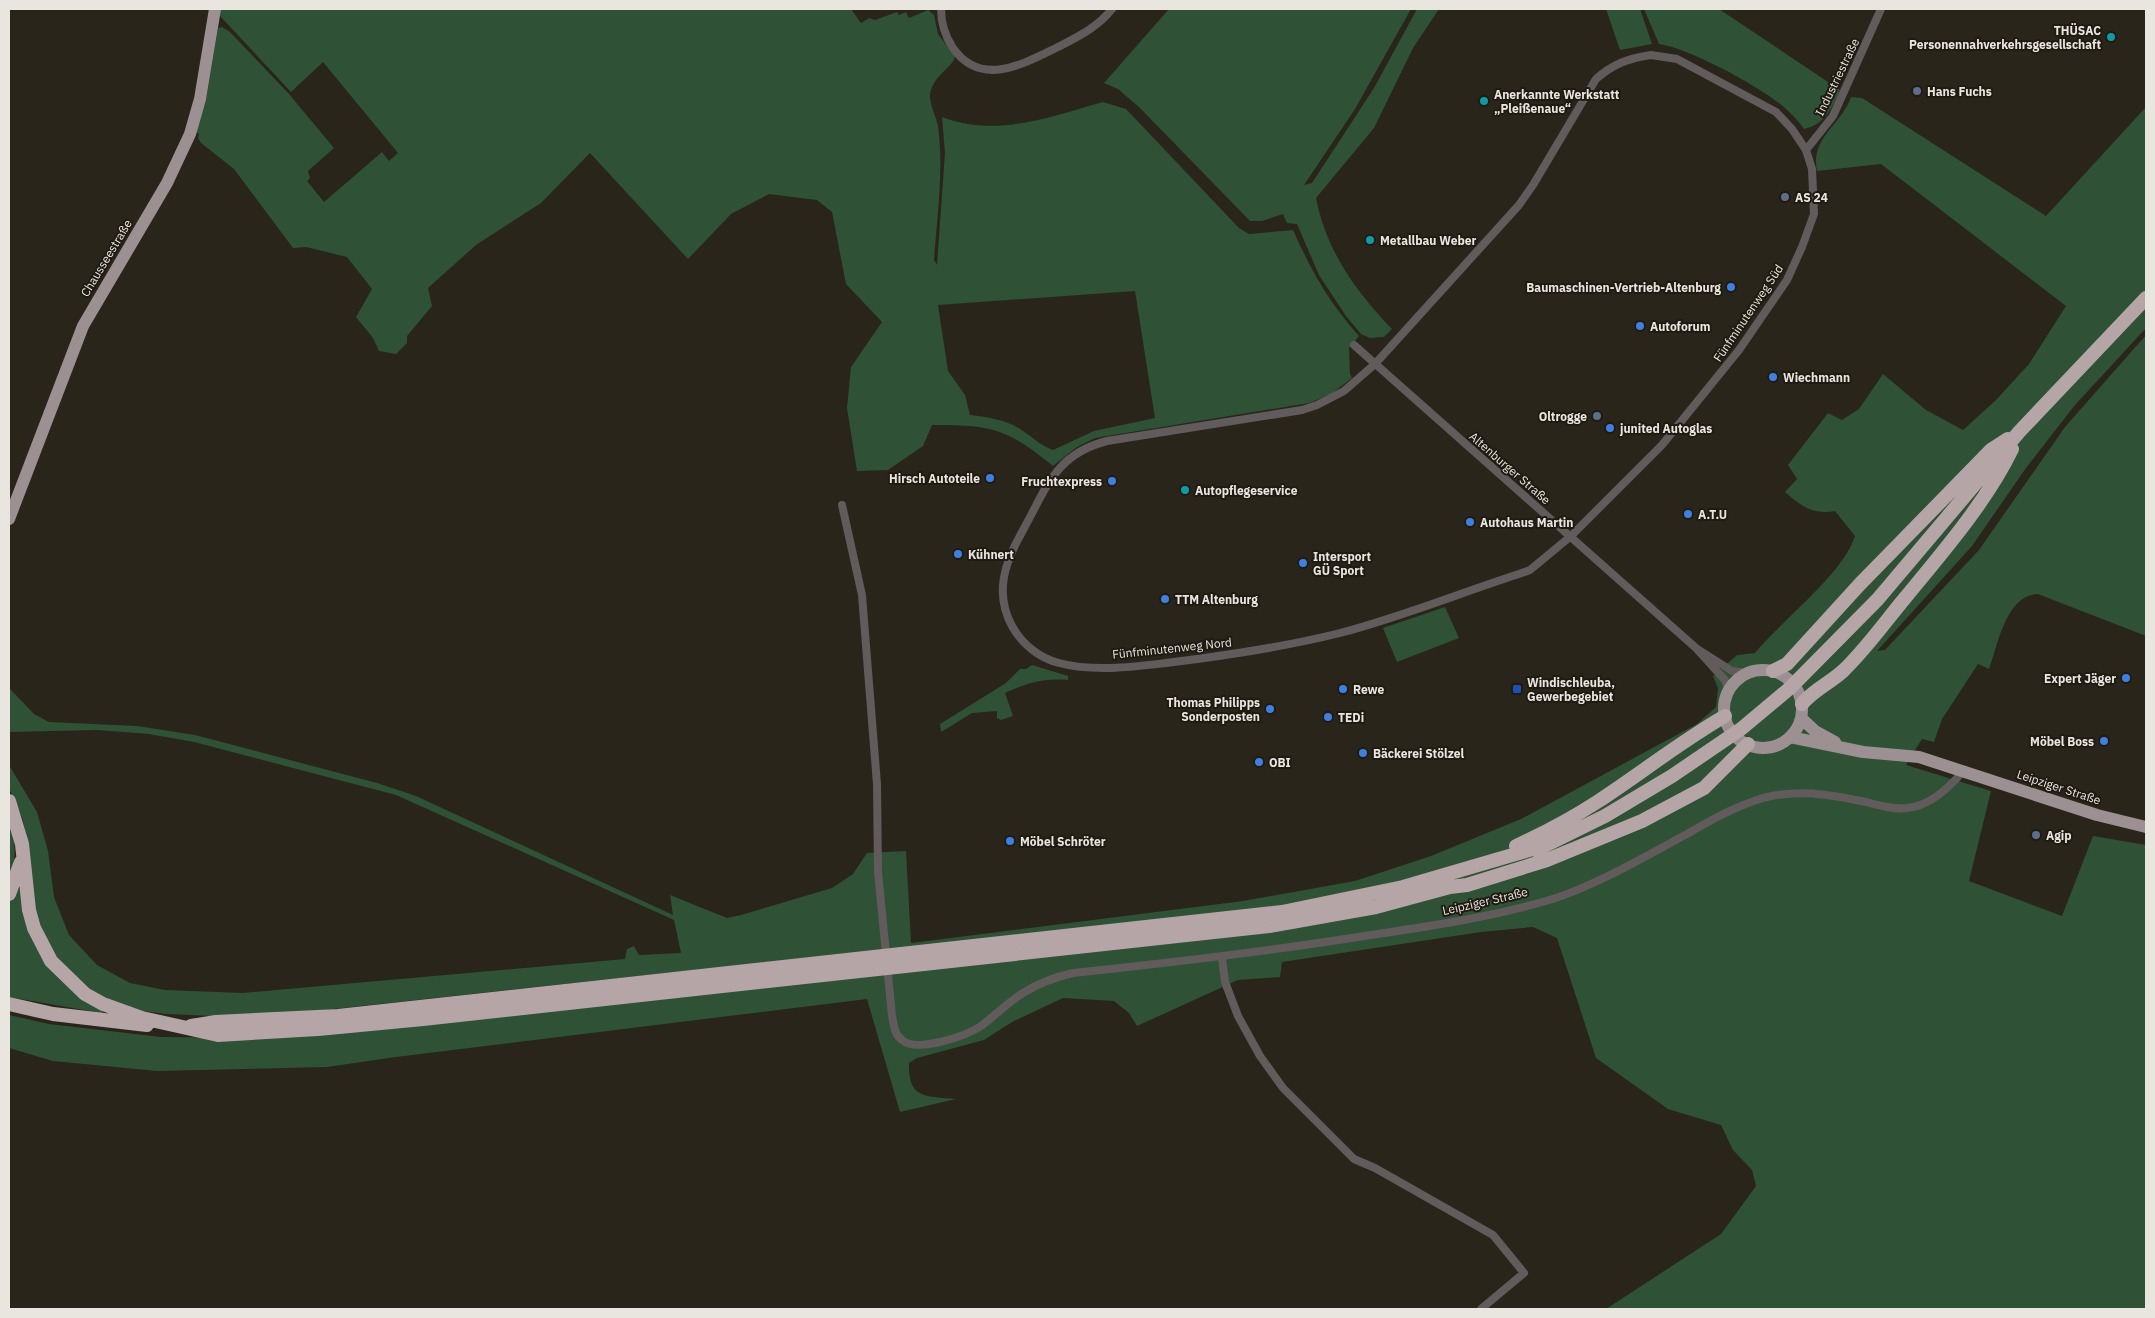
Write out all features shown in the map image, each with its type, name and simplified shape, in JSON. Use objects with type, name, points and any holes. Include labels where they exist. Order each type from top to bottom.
[{"type":"highway","points":[[1450,887],[1530,854],[1633,800],[1713,749],[1759,714],[1816,663],[1878,599],[2020,432],[2146,298]]},
{"type":"highway","points":[[1773,671],[1786,664],[1860,584],[1991,450],[2020,432]]},
{"type":"highway","points":[[1801,711],[1808,696],[1843,671],[1946,548],[2003,467],[2020,432]]},
{"type":"highway","points":[[1501,857],[1514,847],[1551,829],[1598,802],[1693,734],[1725,716]]},
{"type":"highway","points":[[9,800],[22,844],[28,910],[34,928],[51,961],[85,994],[103,1004],[142,1018],[218,1035],[318,1029],[1195,934],[1330,916],[1450,887],[1467,885],[1547,860],[1642,821],[1704,788],[1748,744]]},
{"type":"highway","points":[[9,1004],[53,1014],[182,1028],[216,1022],[288,1020],[365,1013],[1282,912],[1403,887],[1543,846]]},
{"type":"highway","points":[[9,894],[22,856]]},
{"type":"main road","name":"Chausseestraße","points":[[9,519],[83,326],[167,183],[190,134],[200,99],[215,9]]},
{"type":"main road","points":[[1760,670],[1773,671],[1789,680],[1795,687],[1801,711],[1790,737],[1774,746],[1756,747],[1735,736],[1725,716],[1725,703],[1729,690],[1736,680],[1747,673],[1760,670]]},
{"type":"main road","name":"Leipziger Straße","points":[[1801,711],[1815,731],[1845,748]]},
{"type":"main road","name":"Leipziger Straße","points":[[1790,737],[1845,748],[1919,757],[1964,770],[2097,815],[2146,827]]},
{"type":"street","points":[[941,9],[941,20],[945,33],[960,57],[975,66],[990,70],[1006,70],[1022,65],[1088,32],[1112,9]]},
{"type":"street","name":"Industriestraße","points":[[1806,150],[1833,116],[1882,9]]},
{"type":"street","name":"Fünfminutenweg Süd","points":[[1375,364],[1519,205],[1533,185],[1596,79],[1609,68],[1629,58],[1651,55],[1677,59],[1776,112],[1792,129],[1806,150],[1812,169],[1814,214],[1802,248],[1786,280],[1739,350],[1662,445],[1571,536]]},
{"type":"street","name":"Altenburger Straße","points":[[1354,345],[1696,648],[1725,680],[1729,690]]},
{"type":"street","name":"Fünfminutenweg Nord","points":[[1375,364],[1344,391],[1317,406],[1107,441],[1076,452],[1054,474],[1007,561],[1002,578],[1003,598],[1005,610],[1017,634],[1040,656],[1058,663],[1078,667],[1144,665],[1284,645],[1340,632],[1530,570],[1571,536]]},
{"type":"street","name":"Leipziger Straße","points":[[842,505],[862,595],[877,784],[878,872],[892,1016],[897,1036],[904,1042],[912,1045],[947,1040],[979,1027],[1023,993],[1052,978],[1073,973],[1222,958],[1445,924],[1508,911],[1557,897],[1611,875],[1718,817],[1743,805],[1764,798],[1799,793],[1822,794],[1880,806],[1909,808],[1920,805],[1952,786],[1964,770]]},
{"type":"street","name":"Altenburger Straße","points":[[1696,648],[1732,671],[1747,673]]},
{"type":"street","points":[[1222,958],[1225,982],[1238,1016],[1260,1056],[1283,1088],[1354,1159],[1375,1168],[1492,1235],[1524,1273],[1481,1309]]},
{"type":"green space","points":[[220,9],[851,9],[861,23],[869,18],[875,20],[897,12],[899,15],[906,12],[909,18],[928,10],[934,15],[938,34],[955,56],[951,64],[935,82],[930,94],[940,143],[939,193],[934,260],[937,265],[945,153],[942,117],[982,126],[1003,125],[1043,119],[1103,102],[1126,109],[1239,228],[1249,234],[1293,230],[1322,286],[1338,311],[1359,336],[1349,348],[1350,374],[1352,378],[1331,394],[1309,403],[1095,438],[1077,447],[1053,466],[1023,444],[997,431],[970,426],[932,425],[923,446],[888,470],[857,471],[847,408],[851,367],[882,322],[846,284],[832,212],[817,200],[769,194],[731,214],[688,259],[590,153],[541,203],[476,245],[428,288],[432,306],[407,336],[407,343],[396,354],[379,351],[373,338],[356,317],[372,289],[347,257],[306,247],[293,248],[234,169],[201,143],[198,138],[199,134],[196,132],[207,94],[218,28],[222,27],[230,32],[289,94],[334,148],[308,171],[310,178],[307,181],[324,202],[382,152],[389,161],[398,153],[323,62],[291,92],[220,16]],"holes":[[[1135,291],[1155,418],[1094,431],[1053,450],[1011,424],[991,418],[970,415],[965,395],[948,371],[938,305]]]},
{"type":"green space","points":[[1169,9],[1411,9],[1355,109],[1304,185],[1312,183],[1374,88],[1417,9],[1439,9],[1413,48],[1374,128],[1316,198],[1327,235],[1344,269],[1366,300],[1392,329],[1384,337],[1370,338],[1361,334],[1346,316],[1319,275],[1297,224],[1287,223],[1283,214],[1262,221],[1250,221],[1140,108],[1118,89],[1104,83]]},
{"type":"green space","points":[[1606,9],[1640,9],[1652,44],[1620,50]]},
{"type":"green space","points":[[1644,9],[1719,9],[1840,90],[1827,115],[1817,124],[1804,129],[1776,101],[1744,80],[1688,53],[1659,44]]},
{"type":"green space","points":[[1851,97],[1862,98],[2046,216],[2146,107],[2146,328],[2075,405],[2026,468],[1972,546],[1877,651],[1885,650],[1979,550],[2065,427],[2146,335],[2146,636],[2038,594],[2027,596],[2018,603],[2005,622],[1989,669],[1978,664],[1942,719],[1934,742],[1922,739],[1906,765],[1991,791],[1969,881],[2062,916],[2093,836],[2146,845],[2146,1309],[1606,1309],[1721,1234],[1756,1186],[1752,1170],[1733,1150],[1721,1125],[1668,1109],[1596,1058],[1557,938],[1533,927],[1481,932],[1282,962],[1280,977],[1238,980],[1137,1026],[1129,1013],[1114,1001],[1063,998],[1012,1022],[984,1040],[917,1058],[909,1063],[909,1075],[915,1089],[920,1093],[927,1096],[956,1099],[900,1112],[867,999],[327,1067],[157,1071],[53,1061],[9,1048],[9,1015],[49,1024],[161,1037],[266,1038],[684,971],[324,1010],[213,1016],[134,1010],[95,994],[49,950],[33,909],[28,846],[23,821],[9,789],[9,765],[37,812],[48,851],[54,897],[69,935],[97,965],[130,983],[165,990],[243,993],[625,959],[627,949],[634,946],[639,955],[681,953],[674,920],[396,795],[194,742],[149,734],[98,730],[9,732],[9,688],[34,714],[49,722],[137,726],[195,735],[377,783],[416,796],[673,915],[670,895],[727,918],[832,888],[853,874],[867,853],[906,851],[911,943],[1243,901],[1355,881],[1431,856],[1521,819],[1697,724],[1716,707],[1718,688],[1713,676],[1737,655],[1755,653],[1838,566],[1855,536],[1835,511],[1820,512],[1808,508],[1785,492],[1797,479],[1788,465],[1828,413],[1842,420],[1859,409],[1883,374],[1926,410],[1963,430],[1996,400],[2029,364],[2066,306],[1881,164],[1817,171],[1816,159],[1822,140],[1840,116]]},
{"type":"green space","points":[[1445,607],[1459,638],[1397,662],[1383,628]]},
{"type":"green space","points":[[1032,665],[1068,676],[1068,680],[1035,682],[1005,693],[1013,716],[1001,720],[997,718],[997,711],[972,713],[941,732],[940,724],[1006,683],[1020,669],[1026,669]]},
{"type":"green space","points":[[9,818],[15,850],[9,883]]},
{"type":"green space","points":[[16,889],[21,889],[30,931],[103,1009],[102,1013],[9,997],[9,903]]},
{"type":"place","name":"THÜSAC Personennahverkehrsgesellschaft","points":[[2111,37]]},
{"type":"place","name":"Hans Fuchs","points":[[1917,91]]},
{"type":"place","name":"Anerkannte Werkstatt „Pleißenaue“","points":[[1484,101]]},
{"type":"place","name":"AS 24","points":[[1785,197]]},
{"type":"place","name":"Metallbau Weber","points":[[1370,240]]},
{"type":"place","name":"Baumaschinen-Vertrieb-Altenburg","points":[[1731,287]]},
{"type":"place","name":"Autoforum","points":[[1640,326]]},
{"type":"place","name":"Wiechmann","points":[[1773,377]]},
{"type":"place","name":"Oltrogge","points":[[1597,416]]},
{"type":"place","name":"junited Autoglas","points":[[1610,428]]},
{"type":"place","name":"Hirsch Autoteile","points":[[990,478]]},
{"type":"place","name":"Fruchtexpress","points":[[1112,481]]},
{"type":"place","name":"Autopflegeservice","points":[[1185,490]]},
{"type":"place","name":"A.T.U","points":[[1688,514]]},
{"type":"place","name":"Autohaus Martin","points":[[1470,522]]},
{"type":"place","name":"Kühnert","points":[[958,554]]},
{"type":"place","name":"Intersport GÜ Sport","points":[[1303,563]]},
{"type":"place","name":"TTM Altenburg","points":[[1165,599]]},
{"type":"place","name":"Expert Jäger","points":[[2126,678]]},
{"type":"place","name":"Rewe","points":[[1343,689]]},
{"type":"place","name":"Windischleuba, Gewerbegebiet","points":[[1517,689]]},
{"type":"place","name":"Thomas Philipps Sonderposten","points":[[1270,709]]},
{"type":"place","name":"TEDi","points":[[1328,717]]},
{"type":"place","name":"Möbel Boss","points":[[2104,741]]},
{"type":"place","name":"Bäckerei Stölzel","points":[[1363,753]]},
{"type":"place","name":"OBI","points":[[1259,762]]},
{"type":"place","name":"Agip","points":[[2036,835]]},
{"type":"place","name":"Möbel Schröter","points":[[1010,841]]}]
